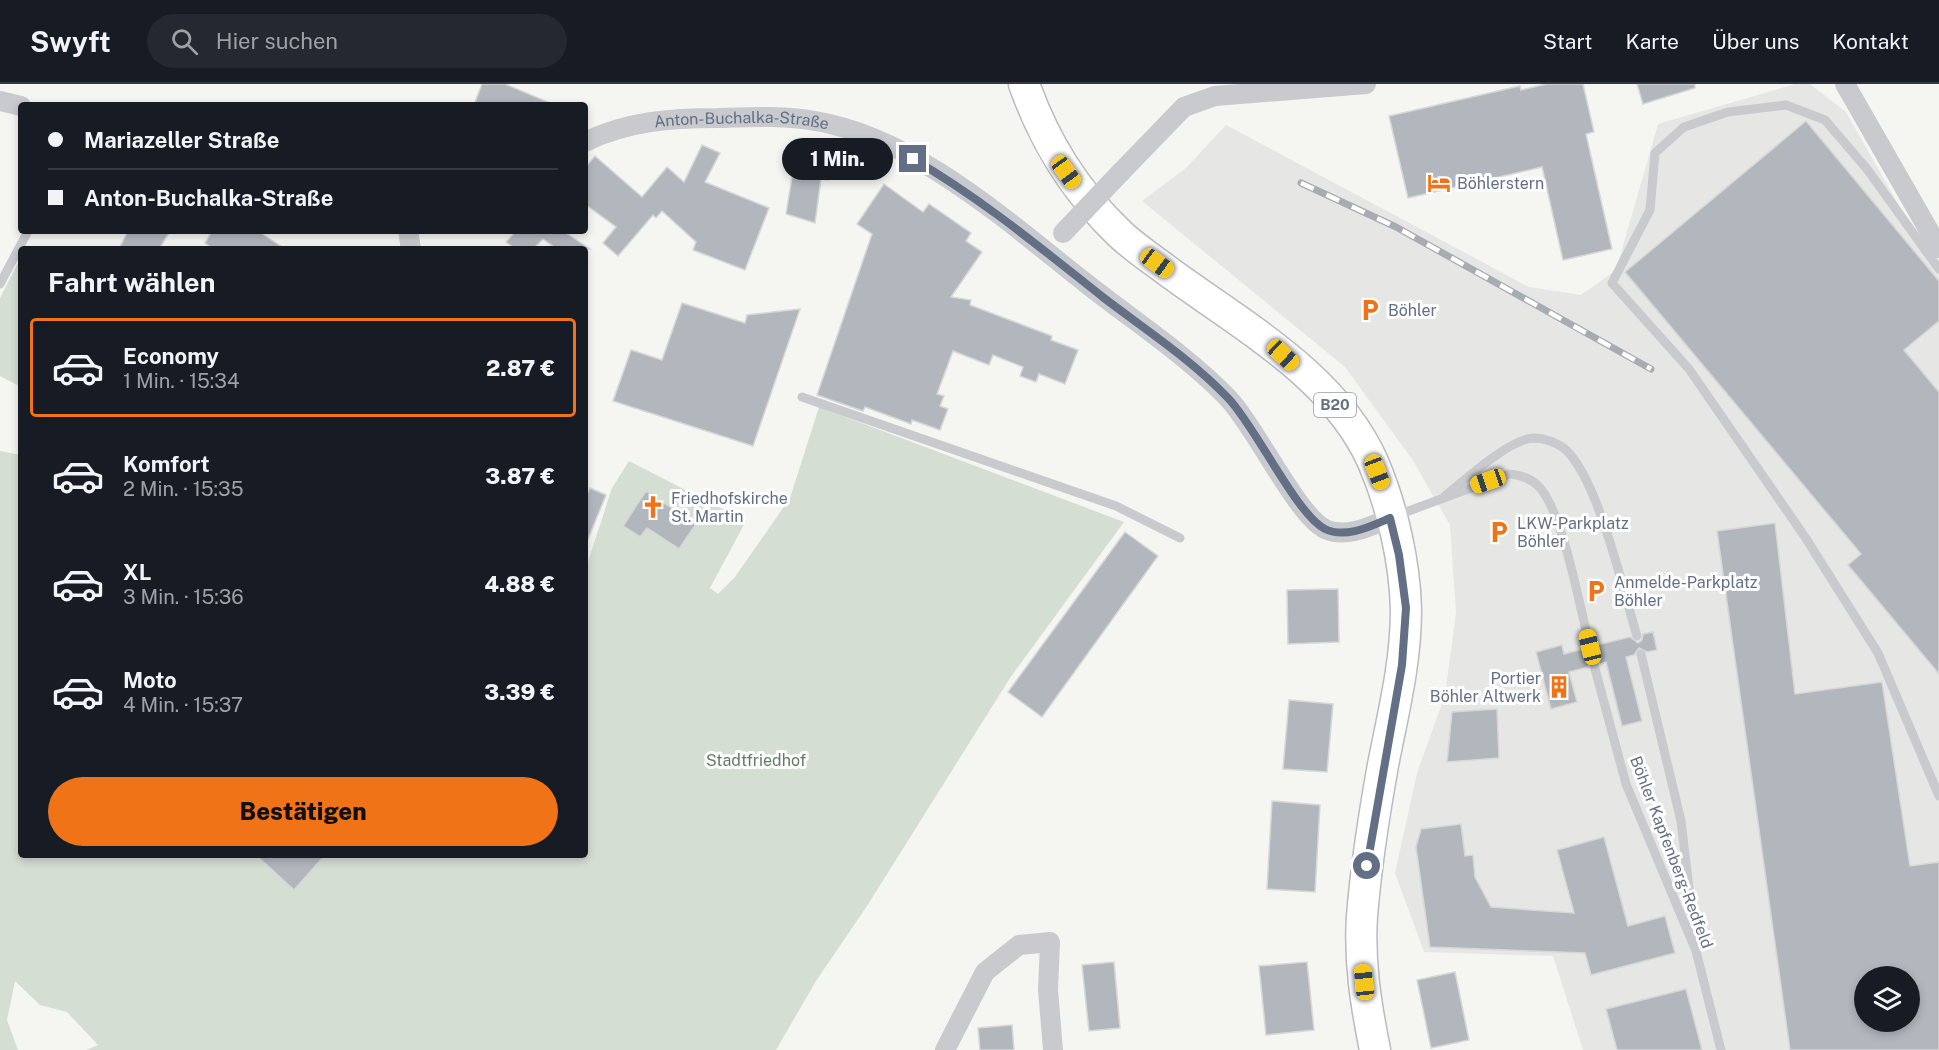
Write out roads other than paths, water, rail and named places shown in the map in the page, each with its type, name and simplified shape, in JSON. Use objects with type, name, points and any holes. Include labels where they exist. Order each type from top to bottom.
[{"type":"main road","name":"B20","points":[[1024,84],[1037,121],[1057,159],[1085,198],[1121,236],[1283,355],[1328,396],[1352,426],[1372,459],[1399,555],[1406,608],[1402,665],[1383,765],[1362,917],[1361,959],[1366,1006],[1376,1050]]},
{"type":"street","points":[[1046,252],[1184,107],[1215,96],[1366,84]]},
{"type":"street","points":[[1845,84],[1939,248]]},
{"type":"street","points":[[0,101],[18,105]]},
{"type":"street","name":"Anton-Buchalka-Straße","points":[[588,141],[633,124],[680,118],[770,117],[814,121],[857,131],[913,159],[988,206],[1208,378],[1248,422],[1308,516],[1325,529],[1340,533],[1354,531],[1390,518]]},
{"type":"street","points":[[945,1050],[986,972],[1019,945],[1050,942],[1048,990],[1053,1050]]},
{"type":"lane","points":[[1939,270],[1867,169],[1825,120],[1786,105],[1728,112],[1684,128],[1655,153],[1650,210],[1612,283],[1689,369],[1805,537],[1878,653],[1939,796]]},
{"type":"lane","points":[[0,284],[18,250]]},
{"type":"lane","points":[[802,397],[1116,506],[1180,538]]},
{"type":"lane","points":[[1445,496],[1488,462],[1515,445],[1533,438],[1555,442],[1573,459],[1603,523],[1637,636]]},
{"type":"lane","points":[[1390,518],[1509,474],[1520,474],[1541,490],[1554,510],[1590,647]]},
{"type":"lane","points":[[1641,654],[1681,821],[1696,951]]},
{"type":"lane","name":"Böhler Kapfenberg-Redfeld","points":[[1594,665],[1626,784],[1696,951],[1721,1050]]},
{"type":"railway","points":[[1301,183],[1396,227],[1651,369]]},
{"type":"place","name":"Böhlerstern","points":[[1439,183]]},
{"type":"place","name":"Böhler","points":[[1370,310]]},
{"type":"place","name":"Friedhofskirche St. Martin","points":[[653,507]]},
{"type":"place","name":"LKW-Parkplatz Böhler","points":[[1499,532]]},
{"type":"place","name":"Anmelde-Parkplatz Böhler","points":[[1596,591]]},
{"type":"place","name":"Portier Böhler Altwerk","points":[[1559,687]]},
{"type":"park label","name":"Stadtfriedhof","points":[[756,760]]}]
